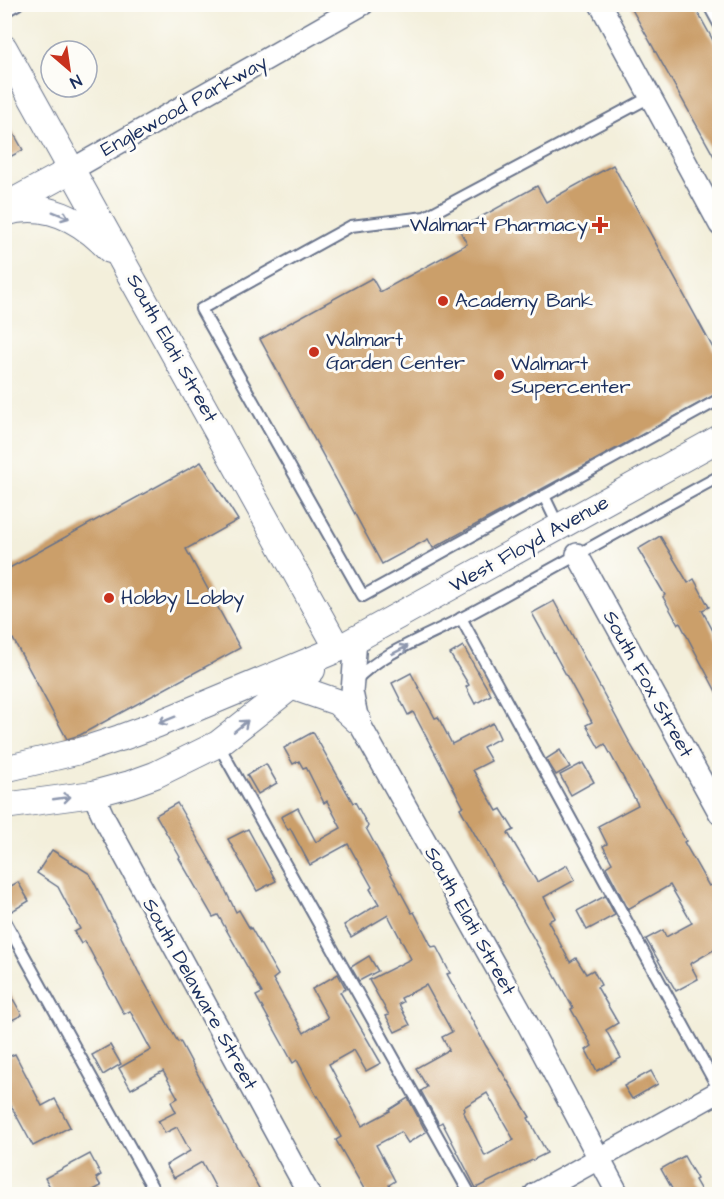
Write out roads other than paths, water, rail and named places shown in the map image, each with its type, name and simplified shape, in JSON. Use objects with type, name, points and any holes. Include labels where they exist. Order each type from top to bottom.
[{"type":"street","name":"Englewood Parkway","points":[[4,207],[363,4]]},
{"type":"street","points":[[600,4],[720,225]]},
{"type":"street","name":"South Elati Street","points":[[4,48],[129,270],[347,644],[358,721],[526,1021],[618,1194]]},
{"type":"street","points":[[4,213],[28,208],[56,212],[88,230],[104,243],[129,270]]},
{"type":"street","name":"West Floyd Avenue","points":[[4,769],[80,751],[139,731],[347,644],[720,438]]},
{"type":"street","name":"South Fox Street","points":[[577,554],[720,814]]},
{"type":"street","name":"West Floyd Avenue","points":[[4,806],[93,794],[155,775],[218,744],[347,644]]},
{"type":"street","points":[[291,686],[337,702],[358,721]]},
{"type":"street","name":"South Delaware Street","points":[[93,794],[309,1194]]},
{"type":"street","points":[[535,1194],[719,1091]]},
{"type":"lane","points":[[4,12],[18,4]]},
{"type":"lane","points":[[708,4],[720,26]]},
{"type":"lane","points":[[650,97],[425,217],[351,226],[201,309],[363,596],[720,399]]},
{"type":"lane","name":"West Floyd Avenue","points":[[352,683],[360,674],[389,656],[720,476]]},
{"type":"lane","points":[[544,496],[559,527]]},
{"type":"lane","points":[[461,618],[719,1091]]},
{"type":"lane","points":[[218,744],[470,1194]]},
{"type":"lane","points":[[4,919],[156,1194]]},
{"type":"place","name":"Walmart Pharmacy","points":[[600,225]]},
{"type":"place","name":"Academy Bank","points":[[443,301]]},
{"type":"place","name":"Walmart Garden Center","points":[[314,352]]},
{"type":"place","name":"Walmart Supercenter","points":[[499,375]]},
{"type":"place","name":"Hobby Lobby","points":[[109,598]]}]
